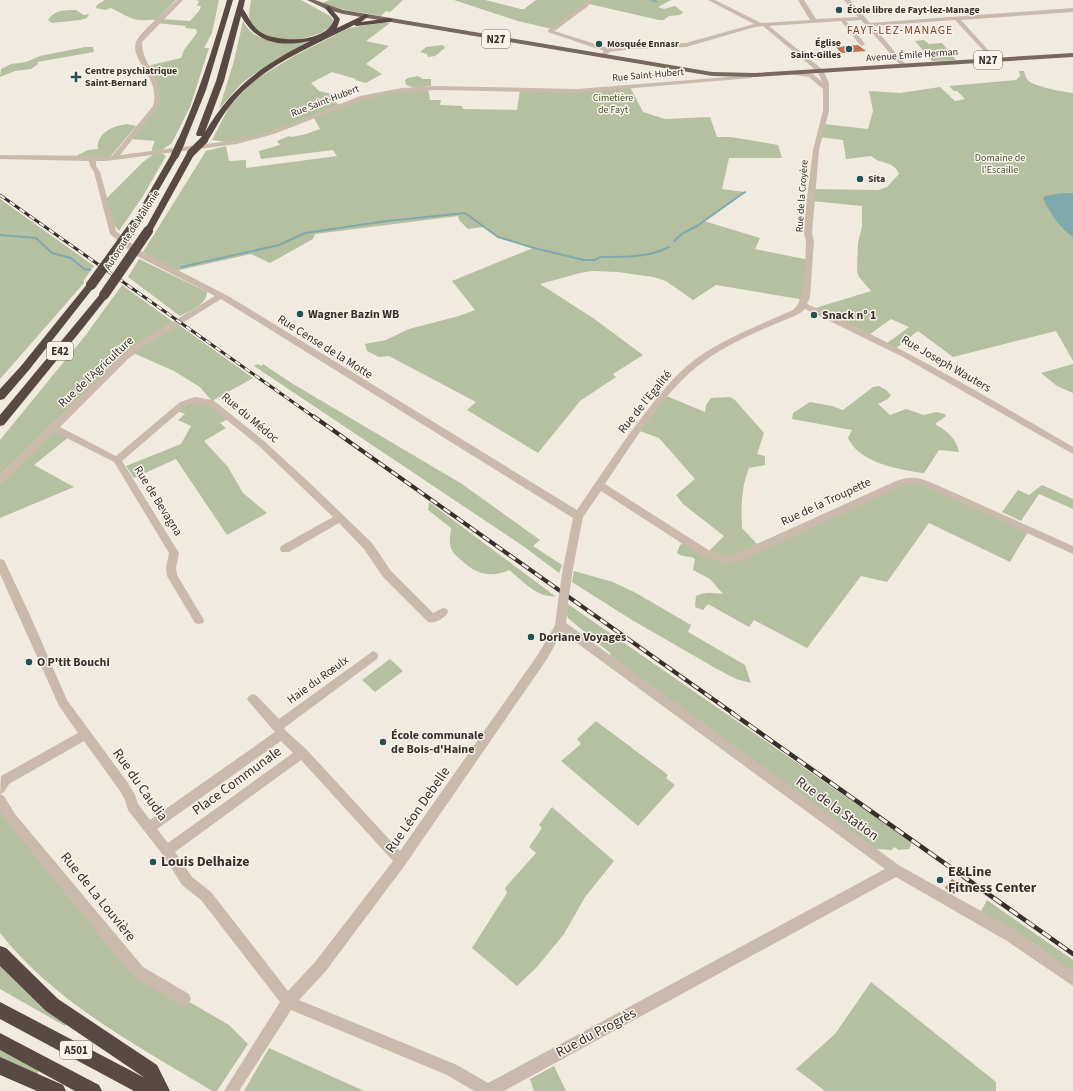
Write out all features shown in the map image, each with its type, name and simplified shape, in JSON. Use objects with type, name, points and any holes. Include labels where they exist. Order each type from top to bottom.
[{"type":"highway","name":"Autoroute de Wallonie","points":[[0,396],[39,351],[91,285],[135,224],[154,193],[175,155],[206,82],[230,0]]},
{"type":"highway","name":"Autoroute de Wallonie","points":[[0,422],[15,406],[104,295],[148,231],[192,153],[201,141],[220,81],[242,0]]},
{"type":"highway","points":[[240,8],[246,15],[251,28],[258,34],[273,40],[284,42],[301,41],[317,37],[364,16]]},
{"type":"highway","points":[[328,8],[337,19],[337,24],[332,30]]},
{"type":"highway","points":[[201,141],[228,102],[250,80],[291,55],[350,25],[364,16]]},
{"type":"highway","points":[[350,25],[364,22],[390,20]]},
{"type":"highway","points":[[0,433],[6,425],[15,406]]},
{"type":"highway","points":[[0,954],[52,1005],[151,1072],[161,1091]]},
{"type":"highway","name":"A501","points":[[0,1010],[152,1091]]},
{"type":"highway","name":"A501","points":[[0,1041],[93,1091]]},
{"type":"highway","points":[[0,1066],[57,1091]]},
{"type":"main road","name":"N27","points":[[310,0],[328,8],[364,16],[633,62],[723,75]]},
{"type":"main road","name":"Avenue Émile Herman","points":[[755,75],[1073,55]]},
{"type":"street","points":[[97,172],[156,106],[159,98],[159,90],[140,52],[139,42],[148,31],[180,0]]},
{"type":"street","points":[[590,0],[585,6],[550,30],[608,50],[626,47],[686,45],[763,25],[862,18]]},
{"type":"street","points":[[711,0],[763,25],[821,71]]},
{"type":"street","points":[[801,0],[814,21]]},
{"type":"street","points":[[847,0],[903,65]]},
{"type":"street","points":[[869,25],[1073,10]]},
{"type":"street","points":[[956,18],[994,60]]},
{"type":"street","points":[[842,19],[862,44]]},
{"type":"street","points":[[603,56],[608,50]]},
{"type":"street","name":"Rue de la Croyère","points":[[803,305],[807,291],[810,241],[808,233],[815,155],[825,120],[827,90],[821,71]]},
{"type":"street","points":[[695,72],[707,74],[708,78]]},
{"type":"street","points":[[791,73],[811,75],[827,90]]},
{"type":"street","name":"Rue Saint-Hubert","points":[[0,157],[92,160],[110,159],[231,143],[256,138],[276,131],[347,102],[374,94],[397,90],[437,88],[577,90],[708,78],[723,75],[755,75]]},
{"type":"street","name":"Rue Cense de la Motte","points":[[92,160],[93,166],[97,172],[113,232],[138,253],[220,296],[578,516]]},
{"type":"street","name":"Rue de l'Agriculture","points":[[0,481],[136,349],[220,296]]},
{"type":"street","name":"Rue Joseph Wauters","points":[[803,305],[894,349],[1073,451]]},
{"type":"street","name":"Rue de l'Egalité","points":[[560,622],[578,516],[656,404],[691,367],[712,352],[750,332],[796,312],[803,305]]},
{"type":"street","name":"Rue du Médoc","points":[[117,460],[183,404],[195,400],[207,400],[261,443],[311,489],[371,550],[387,574],[432,619],[443,612]]},
{"type":"street","name":"Rue de Bevagna","points":[[54,428],[117,460],[174,553],[171,568],[172,576],[198,620]]},
{"type":"street","name":"Rue de la Troupette","points":[[599,485],[707,554],[726,560],[737,558],[899,483],[910,480],[934,487],[1072,550]]},
{"type":"street","points":[[285,548],[339,518]]},
{"type":"street","name":"Rue du Caudia","points":[[0,563],[24,613],[63,703],[124,787],[131,799],[132,806],[150,827],[187,881],[206,896],[288,1002]]},
{"type":"street","name":"Rue de la Station","points":[[560,622],[593,650],[896,870],[1012,936],[1073,978]]},
{"type":"street","name":"Rue Léon Debelle","points":[[232,1091],[288,1002],[320,967],[401,861],[543,656],[560,622]]},
{"type":"street","name":"Haie du Rœulx","points":[[279,730],[373,656]]},
{"type":"street","name":"Place Communale","points":[[167,851],[302,753],[279,730],[254,699]]},
{"type":"street","name":"Place Communale","points":[[150,827],[279,730]]},
{"type":"street","points":[[0,788],[1,784],[6,780],[85,735]]},
{"type":"street","points":[[302,753],[401,861]]},
{"type":"street","name":"Rue de La Louvière","points":[[0,800],[11,818],[138,972],[184,999]]},
{"type":"street","name":"Rue du Progrès","points":[[288,1002],[452,1070],[488,1090],[516,1077],[896,870]]},
{"type":"green space","points":[[105,0],[176,0],[156,20],[137,20],[111,8],[105,10],[96,8],[97,5]]},
{"type":"green space","points":[[196,0],[219,0],[212,33],[204,48],[209,48],[190,107],[172,143],[159,152],[166,156],[143,196],[119,231],[108,217],[104,201],[143,162],[154,154],[152,153],[152,148],[155,141],[130,139],[158,102],[147,66],[181,58],[184,50],[197,33],[196,29],[185,28],[186,26],[156,23],[161,19],[190,21],[199,11],[201,6],[197,6],[199,1]]},
{"type":"green space","points":[[251,0],[301,0],[330,16],[333,20],[332,25],[324,31],[303,38],[290,40],[268,37],[258,32],[250,21],[249,12]]},
{"type":"green space","points":[[330,0],[403,0],[390,12],[386,11],[381,16],[345,10],[322,3]]},
{"type":"green space","points":[[454,0],[485,0],[524,9],[536,0],[671,0],[658,7],[664,9],[675,6],[683,12],[680,15],[669,16],[664,20],[659,20],[589,4],[556,30],[518,21]]},
{"type":"green space","points":[[76,10],[84,15],[89,14],[87,18],[52,23],[48,20],[57,12]]},
{"type":"green space","points":[[243,21],[256,35],[264,39],[283,42],[312,40],[254,74],[241,84],[219,109],[234,61]]},
{"type":"green space","name":"Cimetière de Fayt","points":[[390,23],[366,41],[389,46],[366,64],[382,74],[366,83],[332,72],[311,83],[319,91],[332,94],[335,102],[340,105],[362,97],[428,88],[430,100],[441,100],[440,105],[462,106],[463,109],[517,110],[520,90],[566,91],[630,87],[643,112],[665,119],[710,117],[717,137],[731,137],[778,145],[782,158],[729,158],[722,189],[745,192],[704,221],[760,238],[755,249],[809,260],[805,300],[716,285],[693,300],[666,281],[653,277],[618,272],[592,271],[540,284],[593,318],[643,355],[613,374],[616,377],[580,401],[538,453],[467,410],[476,402],[389,356],[379,357],[367,351],[365,344],[386,340],[409,329],[459,316],[475,310],[452,281],[533,248],[498,237],[483,227],[468,229],[459,220],[458,216],[315,234],[313,239],[270,263],[251,254],[175,271],[143,252],[206,151],[226,146],[229,161],[246,160],[246,168],[337,156],[333,150],[261,159],[259,151],[280,145],[277,141],[289,136],[292,137],[306,134],[320,129],[313,116],[276,131],[231,143],[212,140],[229,107],[253,81],[294,56],[349,28]]},
{"type":"green space","points":[[924,40],[929,44],[942,43],[956,60],[932,61],[915,41]]},
{"type":"green space","points":[[443,45],[445,48],[435,56],[428,57],[427,54],[420,52],[426,47]]},
{"type":"green space","points":[[85,47],[93,47],[94,52],[37,62],[38,64],[31,69],[15,71],[0,77],[1,69],[11,64],[26,62],[40,56]]},
{"type":"green space","name":"Domaine de l'Escaille","points":[[1019,71],[1024,71],[1028,80],[1034,84],[1063,92],[1073,93],[1073,361],[1056,331],[953,357],[918,331],[895,349],[886,344],[909,327],[891,319],[869,335],[812,309],[871,291],[859,277],[857,270],[858,243],[862,227],[862,206],[812,201],[813,189],[878,190],[887,187],[899,174],[894,167],[878,161],[871,156],[846,159],[843,140],[819,137],[824,124],[868,129],[873,111],[869,91],[900,93],[940,87],[955,101],[965,99],[949,86],[1016,80],[1020,76]]},
{"type":"green space","points":[[418,76],[423,79],[431,79],[431,86],[415,88],[406,85],[405,80]]},
{"type":"green space","points":[[127,124],[136,126],[111,156],[78,157],[78,155],[88,150],[98,149],[98,143],[106,131],[116,126]]},
{"type":"green space","points":[[0,199],[94,266],[84,280],[84,283],[0,379]]},
{"type":"green space","points":[[139,259],[207,292],[204,301],[197,307],[180,316],[128,277]]},
{"type":"green space","points":[[122,285],[173,322],[134,346],[120,358],[0,475],[0,440],[85,336]]},
{"type":"green space","points":[[179,325],[253,378],[212,401],[200,387],[174,371],[131,352]]},
{"type":"green space","points":[[258,364],[261,366],[263,364],[293,384],[462,484],[540,540],[533,546],[562,565],[559,573],[523,546],[254,366]]},
{"type":"green space","points":[[1073,364],[1073,393],[1057,386],[1041,373]]},
{"type":"green space","points":[[879,386],[891,395],[888,399],[878,404],[890,415],[906,409],[924,415],[936,412],[945,414],[946,416],[935,424],[950,435],[956,443],[959,452],[939,450],[924,473],[904,470],[881,464],[861,454],[853,447],[848,438],[852,430],[792,419],[793,413],[810,402],[832,406],[843,410],[873,387]]},
{"type":"green space","points":[[664,395],[705,412],[706,405],[711,398],[730,397],[735,400],[764,433],[757,454],[765,456],[765,465],[749,468],[744,483],[742,498],[742,528],[757,544],[899,483],[918,481],[1029,530],[1010,562],[929,523],[887,582],[861,576],[807,648],[754,620],[749,627],[708,604],[703,610],[695,607],[696,596],[706,593],[723,594],[710,579],[693,570],[695,559],[677,553],[680,545],[687,541],[707,553],[724,536],[683,504],[676,495],[695,479],[659,438],[637,430]]},
{"type":"green space","points":[[203,400],[230,418],[220,423],[226,428],[204,441],[228,467],[243,493],[267,513],[227,535],[176,459],[134,478],[126,466],[181,444],[191,426],[178,420],[185,414],[175,410],[183,404]]},
{"type":"green space","points":[[54,428],[70,436],[34,465],[74,487],[0,518],[0,481]]},
{"type":"green space","points":[[1042,485],[1073,499],[1073,509],[1039,494],[1021,521],[1002,512],[1018,490],[1029,495]]},
{"type":"green space","points":[[429,502],[555,596],[543,595],[537,592],[509,570],[502,573],[489,574],[477,571],[465,564],[451,549],[451,528],[428,510]]},
{"type":"green space","points":[[574,571],[613,582],[636,593],[691,625],[688,632],[745,665],[751,683],[736,679],[717,669],[632,620],[572,582]]},
{"type":"green space","points":[[568,604],[911,842],[909,849],[899,850],[894,847],[892,850],[875,849],[613,665],[610,653],[568,618],[566,613]]},
{"type":"green space","points":[[390,659],[403,671],[375,692],[362,680]]},
{"type":"green space","points":[[596,721],[668,775],[666,778],[675,785],[638,826],[561,761],[581,744],[577,739]]},
{"type":"green space","points":[[0,800],[138,972],[229,1025],[248,1044],[217,1091],[212,1091],[126,1039],[71,1002],[22,958],[0,933]]},
{"type":"green space","points":[[552,807],[614,861],[585,897],[564,934],[537,967],[517,986],[472,948],[507,893],[505,888],[536,853],[529,847],[542,828],[539,825]]},
{"type":"green space","points":[[987,900],[1073,960],[1073,979],[981,911]]},
{"type":"green space","points":[[0,964],[67,1022],[65,1026],[0,989]]},
{"type":"green space","points":[[871,982],[996,1082],[996,1091],[825,1091],[796,1069],[835,1034]]},
{"type":"green space","points":[[269,1048],[364,1091],[244,1091]]},
{"type":"green space","points":[[0,1050],[39,1071],[37,1074],[0,1060]]},
{"type":"green space","points":[[554,1066],[566,1091],[534,1091],[530,1079]]},
{"type":"water","points":[[1073,193],[1073,237],[1068,234],[1052,215],[1043,199],[1045,196]]},
{"type":"building","name":"Église Saint-Gilles","points":[[858,45],[866,51],[841,53],[836,47]]},
{"type":"building","points":[[952,879],[961,885],[954,894],[945,888]]},
{"type":"waterway","points":[[652,0],[657,2]]},
{"type":"waterway","points":[[674,241],[683,233],[697,226],[745,192]]},
{"type":"waterway","points":[[181,267],[279,245],[305,233],[387,221],[465,213],[498,237],[534,248],[584,260],[595,260],[600,257],[627,257],[644,255],[661,251],[669,247]]},
{"type":"waterway","points":[[0,235],[36,238],[52,253],[71,258],[84,269],[90,270]]},
{"type":"railway","points":[[0,195],[314,417]]},
{"type":"railway","points":[[313,416],[734,714]]},
{"type":"railway","points":[[732,713],[1073,954]]},
{"type":"place","name":"École libre de Fayt-lez-Manage","points":[[839,10]]},
{"type":"place","name":"Mosquée Ennasr","points":[[599,44]]},
{"type":"place","name":"Église Saint-Gilles","points":[[849,49]]},
{"type":"place","name":"Centre psychiatrique Saint-Bernard","points":[[76,77]]},
{"type":"place","name":"Sita","points":[[860,179]]},
{"type":"place","name":"Wagner Bazin WB","points":[[300,314]]},
{"type":"place","name":"Snack n° 1","points":[[814,315]]},
{"type":"place","name":"Doriane Voyages","points":[[531,637]]},
{"type":"place","name":"O P'tit Bouchi","points":[[29,662]]},
{"type":"place","name":"École communale de Bois-d'Haine","points":[[383,742]]},
{"type":"place","name":"Louis Delhaize","points":[[153,862]]},
{"type":"place","name":"E&Line Fitness Center","points":[[940,880]]},
{"type":"district","name":"FAYT-LEZ-MANAGE","points":[[900,30]]}]
